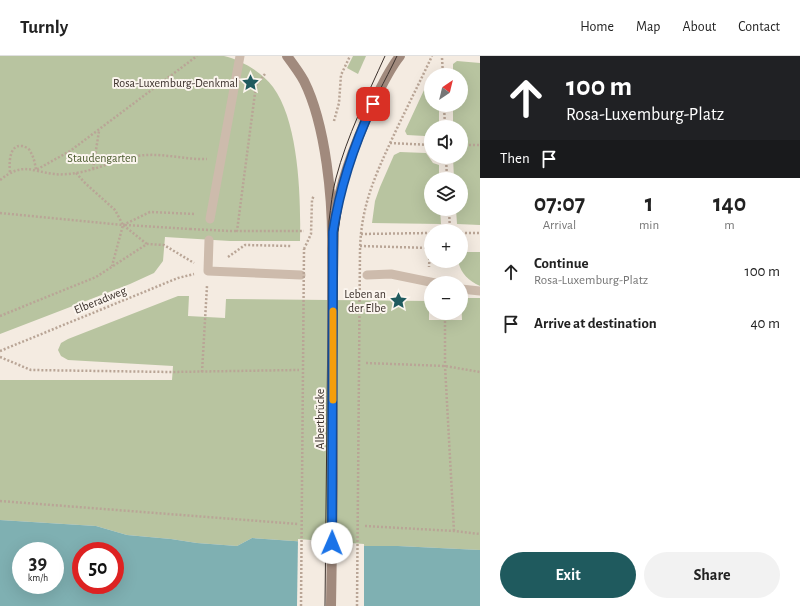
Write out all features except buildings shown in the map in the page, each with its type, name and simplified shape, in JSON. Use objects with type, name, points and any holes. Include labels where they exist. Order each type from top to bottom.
[{"type":"main road","points":[[287,56],[298,72],[311,97],[317,118],[325,155],[330,190],[333,232]]},
{"type":"main road","points":[[333,232],[341,190],[356,143],[384,81],[400,56]]},
{"type":"main road","name":"Albertbrücke","points":[[331,606],[333,481],[333,232]]},
{"type":"lane","points":[[210,219],[240,56]]},
{"type":"lane","points":[[209,240],[208,271],[301,274]]},
{"type":"lane","points":[[367,274],[390,274],[424,280]]},
{"type":"lane","points":[[468,290],[480,291]]},
{"type":"path","points":[[36,170],[70,151],[198,56]]},
{"type":"path","points":[[339,103],[341,75],[350,56]]},
{"type":"path","points":[[357,606],[361,234],[369,191],[407,106],[432,56]]},
{"type":"path","points":[[442,58],[443,68]]},
{"type":"path","points":[[237,231],[255,93],[257,84],[265,74]]},
{"type":"path","points":[[93,169],[99,130]]},
{"type":"path","points":[[390,144],[424,144]]},
{"type":"path","points":[[468,145],[480,145]]},
{"type":"path","points":[[10,172],[10,156],[16,147],[21,146],[31,152],[36,170]]},
{"type":"path","points":[[0,180],[10,172],[27,168],[55,174],[76,173],[137,156],[155,155],[195,160],[221,158]]},
{"type":"path","points":[[76,173],[115,210],[123,225],[147,244],[164,245],[208,271]]},
{"type":"path","points":[[112,266],[123,225],[150,212],[198,214]]},
{"type":"path","points":[[0,213],[123,225],[230,231],[304,232]]},
{"type":"path","points":[[361,234],[424,233]]},
{"type":"path","points":[[468,233],[480,233]]},
{"type":"path","points":[[0,316],[96,277],[147,244]]},
{"type":"path","points":[[245,245],[292,246]]},
{"type":"path","points":[[360,246],[430,248],[432,276]]},
{"type":"path","points":[[301,606],[304,249]]},
{"type":"path","name":"Elberadweg","points":[[0,351],[178,278],[208,271]]},
{"type":"path","points":[[202,372],[207,298]]},
{"type":"path","points":[[445,320],[445,366],[454,531]]},
{"type":"path","points":[[0,357],[31,370],[202,372],[299,370]]},
{"type":"path","points":[[366,363],[445,366],[480,372]]},
{"type":"path","points":[[0,501],[298,524]]},
{"type":"path","points":[[364,526],[454,531],[480,534]]},
{"type":"green space","name":"Staudengarten","points":[[0,56],[224,56],[237,60],[251,67],[263,76],[273,87],[282,102],[288,120],[297,161],[300,204],[300,241],[230,241],[165,237],[163,261],[154,273],[130,284],[0,334]]},
{"type":"green space","points":[[353,56],[366,56],[358,74],[347,68]]},
{"type":"green space","points":[[457,61],[480,63],[480,225],[457,224],[456,216],[468,216],[468,172],[454,172],[453,164],[468,164],[468,120],[453,120],[453,112],[468,112],[468,68],[453,68],[453,64]]},
{"type":"green space","points":[[424,90],[424,112],[439,112],[439,120],[424,120],[424,136],[407,135],[405,131]]},
{"type":"green space","points":[[400,152],[424,153],[424,164],[439,165],[439,172],[424,172],[424,216],[440,216],[441,224],[372,223],[375,201],[394,155]]},
{"type":"green space","points":[[468,252],[480,252],[480,286],[472,282],[460,268],[468,268]]},
{"type":"green space","points":[[178,296],[189,296],[188,316],[225,318],[226,299],[424,301],[424,320],[468,320],[468,298],[480,298],[480,550],[366,546],[252,538],[237,546],[127,535],[96,526],[0,520],[0,380],[172,380],[173,366],[68,360],[61,356],[58,350],[61,343]]},
{"type":"water","points":[[0,520],[96,526],[127,535],[237,546],[252,538],[366,546],[480,550],[480,606],[0,606]]},
{"type":"pier","points":[[298,539],[364,544],[364,606],[297,606]]},
{"type":"tram line","points":[[325,606],[329,221],[335,183],[346,147],[385,56]]},
{"type":"tram line","points":[[334,606],[338,232],[346,181],[356,143],[369,112],[397,56]]},
{"type":"slow traffic","points":[[333,311],[333,400]]},
{"type":"place","name":"Rosa-Luxemburg-Denkmal","points":[[251,83]]},
{"type":"place","name":"Leben an der Elbe","points":[[399,301]]},
{"type":"route","points":[[332,543],[333,232],[336,209],[348,167],[356,143],[373,104]]}]
